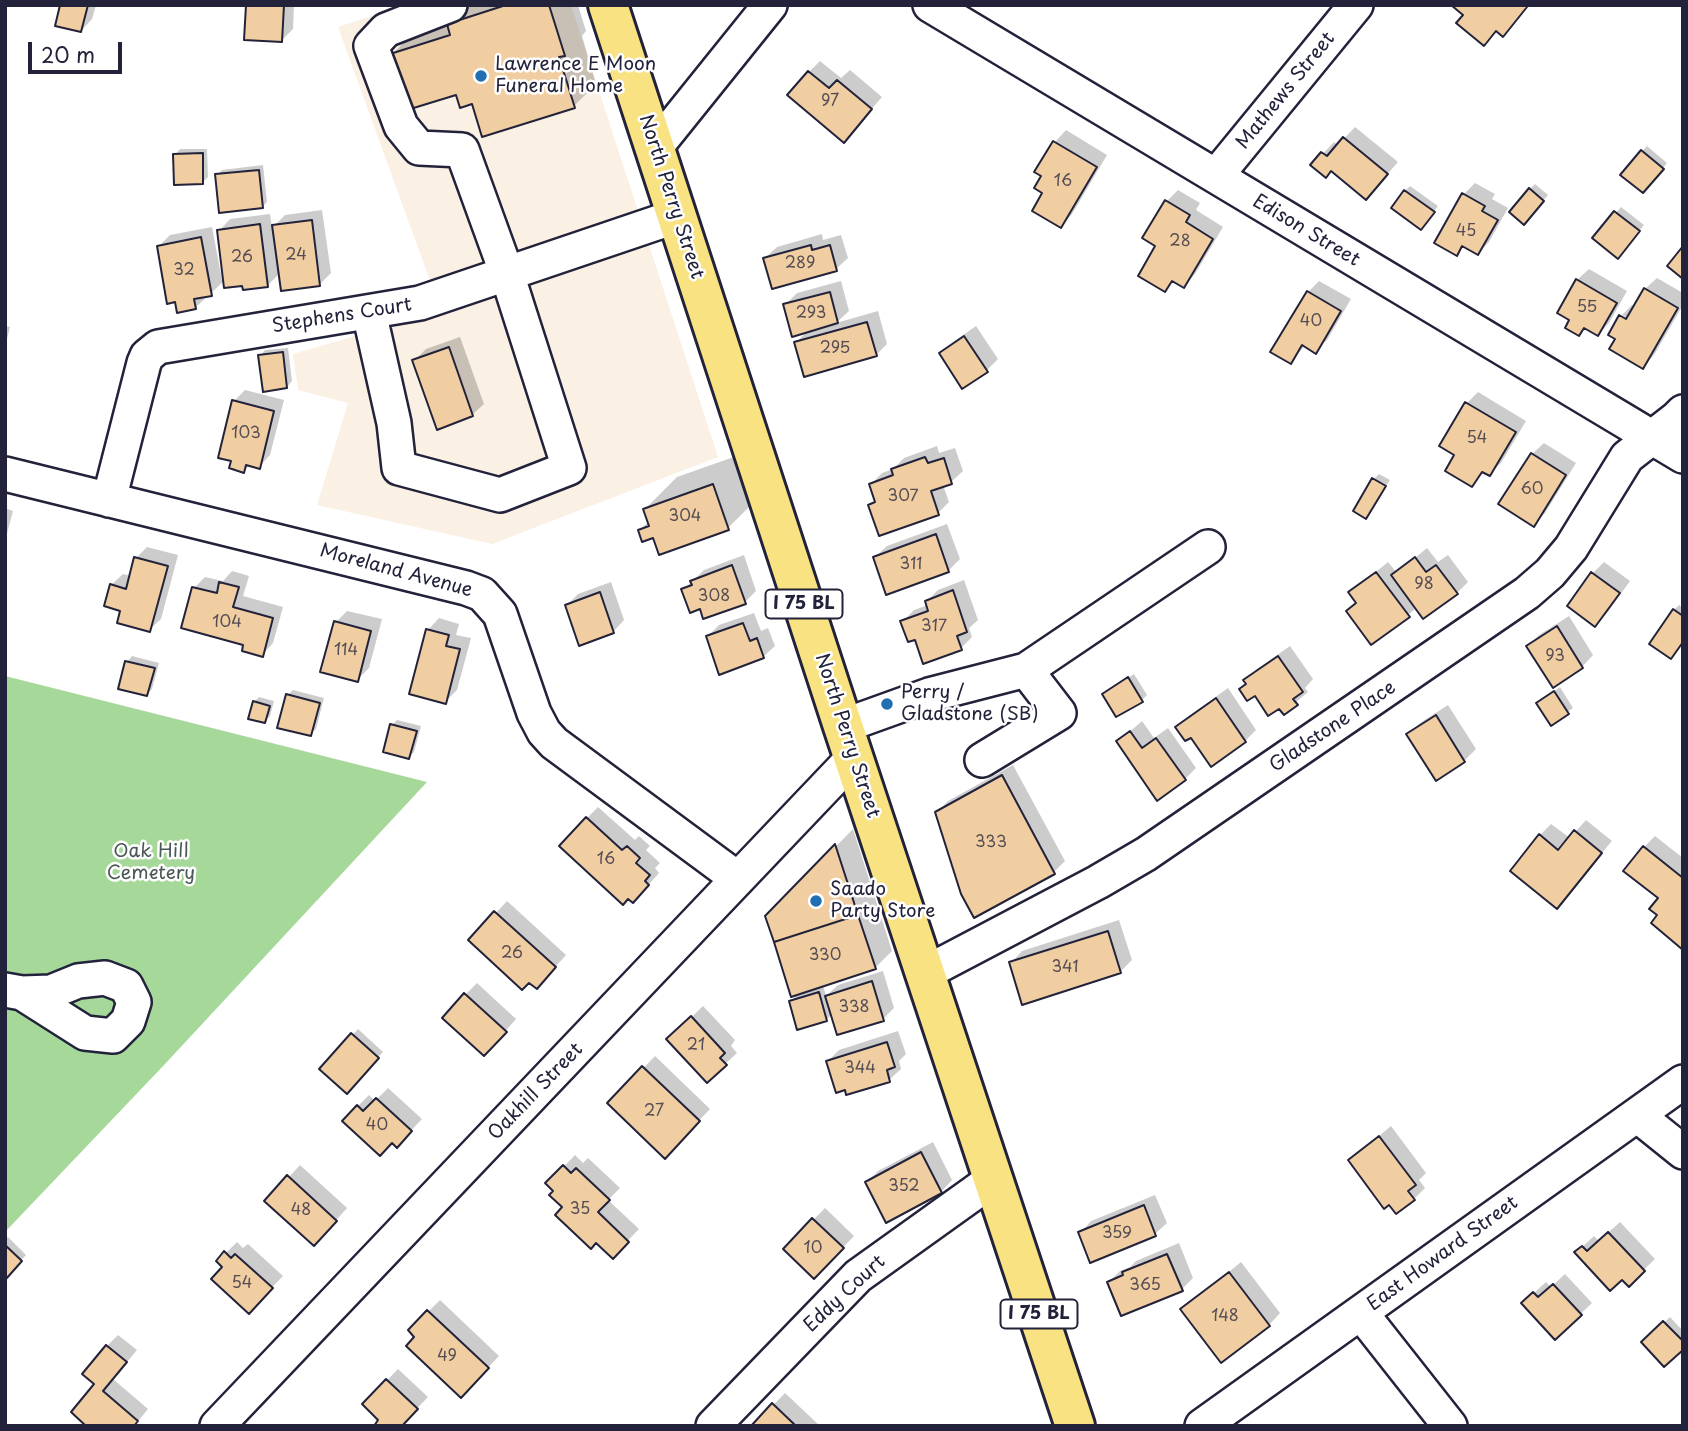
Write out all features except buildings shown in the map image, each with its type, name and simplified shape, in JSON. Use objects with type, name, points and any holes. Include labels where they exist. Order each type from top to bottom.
[{"type":"main road","name":"North Perry Street","points":[[608,5],[992,1180],[1002,1202],[1076,1426]]},
{"type":"street","points":[[369,312],[394,423],[399,468],[500,495],[569,468],[507,274],[462,150],[419,148],[401,127],[371,47],[386,30],[450,5]]},
{"type":"street","points":[[655,148],[770,5]]},
{"type":"street","name":"Edison Street","points":[[930,5],[1683,456]]},
{"type":"street","name":"Mathews Street","points":[[1216,176],[1356,5]]},
{"type":"street","name":"Stephens Court","points":[[109,500],[144,363],[152,351],[164,345],[427,301],[677,216]]},
{"type":"street","name":"Gladstone Place","points":[[925,973],[1098,883],[1146,854],[1527,593],[1550,573],[1571,548],[1627,457],[1683,412]]},
{"type":"street","name":"Moreland Avenue","points":[[5,474],[482,594],[500,614],[534,713],[544,732],[554,743],[738,879]]},
{"type":"street","points":[[848,742],[929,695],[1026,670],[1208,547]]},
{"type":"street","points":[[982,760],[1059,713],[1026,670]]},
{"type":"street","name":"Oakhill Street","points":[[219,1425],[738,879],[848,742]]},
{"type":"street","name":"East Howard Street","points":[[1202,1426],[1683,1082]]},
{"type":"street","points":[[1637,1115],[1683,1153]]},
{"type":"street","name":"Eddy Court","points":[[713,1426],[858,1276],[992,1180]]},
{"type":"street","points":[[1361,1313],[1450,1426]]},
{"type":"shaded area","points":[[404,5],[571,5],[718,457],[492,544],[317,505],[348,403],[298,390],[293,354],[441,311],[338,27]]},
{"type":"green space","name":"Oak Hill Cemetery","points":[[5,676],[427,782],[5,1232]]},
{"type":"place","name":"Lawrence E Moon Funeral Home","points":[[481,76]]},
{"type":"place","name":"Perry / Gladstone (SB)","points":[[887,704]]},
{"type":"place","name":"Saado Party Store","points":[[816,901]]}]
